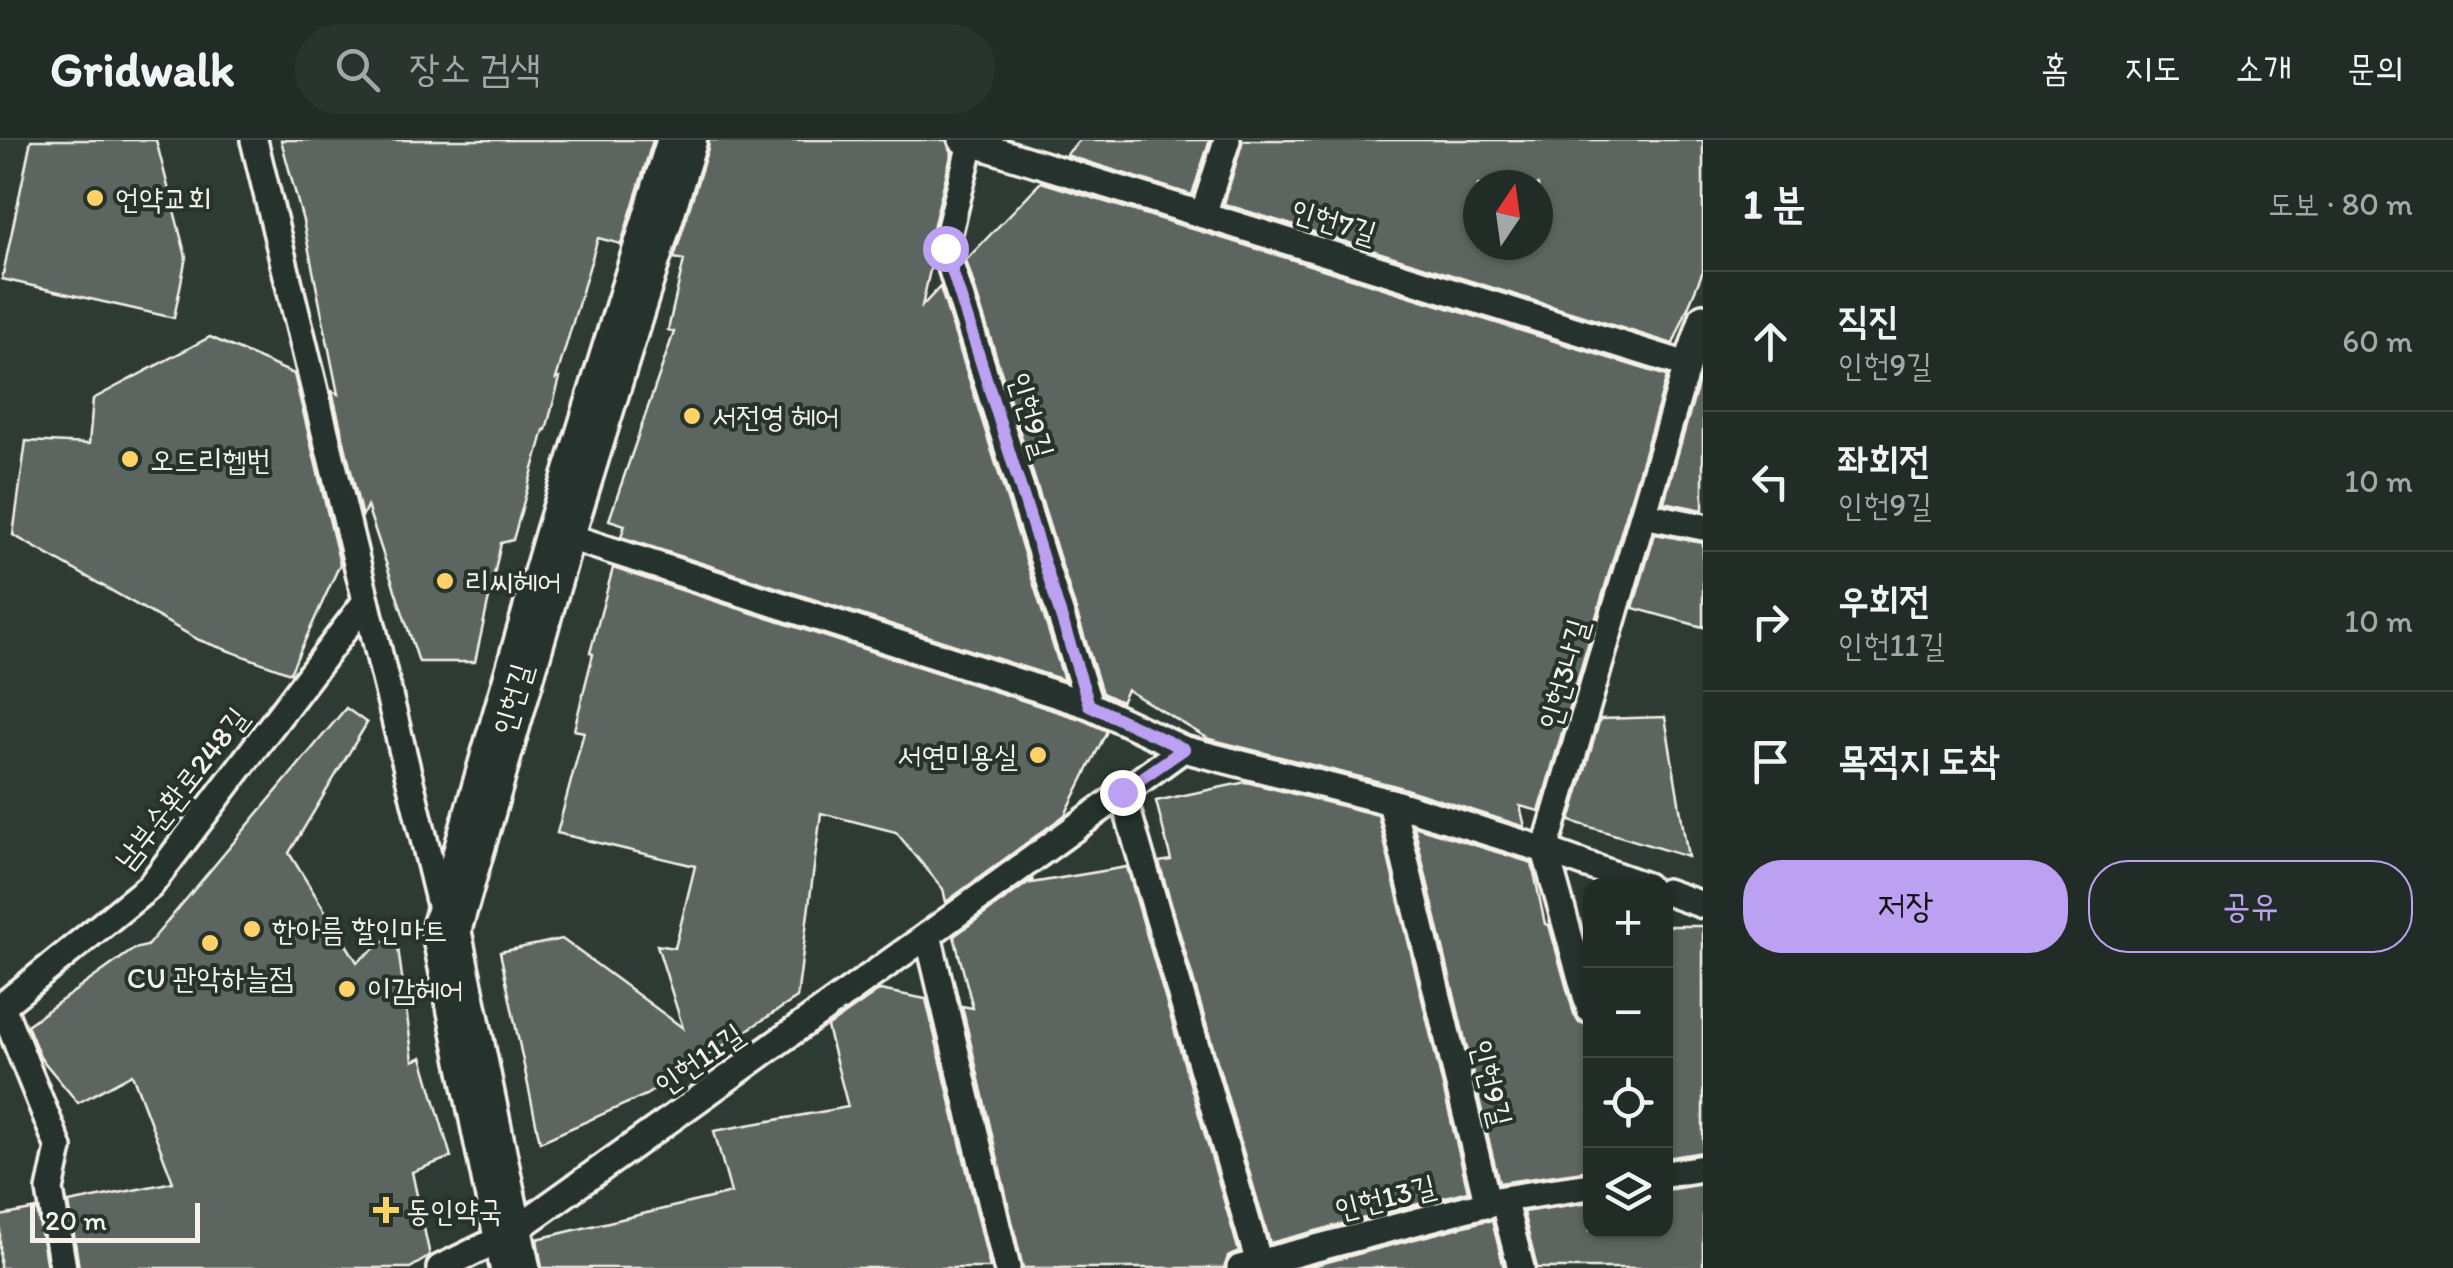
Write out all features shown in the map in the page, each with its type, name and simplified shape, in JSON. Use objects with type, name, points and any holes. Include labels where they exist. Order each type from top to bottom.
[{"type":"street","name":"인헌길","points":[[512,1251],[446,930],[560,534],[682,140]]},
{"type":"lane","points":[[254,140],[446,930]]},
{"type":"lane","points":[[1204,215],[1227,140]]},
{"type":"lane","name":"인헌7길","points":[[967,141],[1687,364]]},
{"type":"lane","name":"인헌9길","points":[[967,141],[945,248],[1089,705]]},
{"type":"lane","name":"인헌3나길","points":[[1545,850],[1703,317]]},
{"type":"lane","points":[[1644,516],[1703,527]]},
{"type":"lane","points":[[560,534],[1089,705],[1184,749],[1391,802],[1624,878]]},
{"type":"lane","name":"남부순환로248길","points":[[63,1268],[50,1190],[59,1148],[2,1006],[150,886],[366,601]]},
{"type":"lane","name":"인헌11길","points":[[440,1268],[512,1251],[928,935],[1184,749]]},
{"type":"lane","points":[[1122,792],[1267,1264]]},
{"type":"lane","name":"인헌9길","points":[[1391,802],[1495,1202]]},
{"type":"lane","points":[[1545,850],[1583,985]]},
{"type":"lane","points":[[1673,894],[1703,905]]},
{"type":"lane","points":[[928,935],[1007,1268]]},
{"type":"lane","points":[[1673,1173],[1703,1168]]},
{"type":"lane","name":"인헌13길","points":[[1267,1264],[1495,1202],[1583,1187]]},
{"type":"lane","points":[[1495,1202],[1521,1268]]},
{"type":"building","name":"언약교회","points":[[31,140],[156,140],[186,257],[174,318],[2,279]]},
{"type":"building","points":[[281,140],[653,140],[621,244],[598,238],[513,540],[501,543],[475,662],[419,662],[367,506],[362,517],[332,391],[338,394],[303,221]]},
{"type":"building","points":[[709,140],[946,140],[952,152],[929,244],[932,261],[922,306],[940,287],[1064,680],[621,537],[625,525],[609,520],[674,332],[668,330],[684,260],[674,258]]},
{"type":"building","points":[[1080,140],[1210,140],[1192,195],[1066,155]]},
{"type":"building","points":[[1243,140],[1703,140],[1703,271],[1673,344],[1224,204]]},
{"type":"building","points":[[1041,182],[1667,376],[1539,811],[1520,806],[1525,827],[1396,786],[1209,739],[1127,690],[1121,702],[1102,693],[966,260]]},
{"type":"building","points":[[210,337],[294,374],[340,564],[290,673],[199,640],[13,535],[26,441],[89,444],[93,399]]},
{"type":"building","points":[[1699,381],[1703,382],[1703,510],[1664,502]]},
{"type":"building","points":[[1655,534],[1703,543],[1703,627],[1633,608]]},
{"type":"building","points":[[613,568],[1107,731],[1065,815],[946,902],[943,889],[896,832],[821,813],[797,998],[646,1095],[540,1142],[500,952],[562,939],[683,1028],[657,945],[675,948],[695,866],[557,833],[584,732],[574,730]]},
{"type":"building","points":[[346,708],[367,723],[289,853],[357,962],[396,932],[413,1061],[422,1057],[451,1157],[412,1172],[430,1256],[410,1268],[79,1268],[69,1203],[173,1182],[132,1074],[78,1103],[40,1057],[27,1025],[134,949],[147,946]]},
{"type":"building","points":[[1665,717],[1688,857],[1570,821],[1600,719]]},
{"type":"building","points":[[1246,782],[1378,815],[1468,1191],[1270,1243],[1159,862],[1171,860],[1156,801]]},
{"type":"building","points":[[1414,826],[1532,863],[1545,924],[1549,925],[1574,1014],[1583,1023],[1583,1171],[1499,1183]]},
{"type":"building","points":[[1127,867],[1239,1252],[1228,1257],[1224,1268],[1023,1268],[962,1006],[973,1008],[954,936],[1033,879],[1031,883]]},
{"type":"building","points":[[1673,926],[1703,926],[1703,1152],[1673,1157]]},
{"type":"building","points":[[880,990],[926,999],[990,1268],[542,1268],[537,1239],[731,1193],[714,1131],[848,1107],[827,1027]]},
{"type":"building","points":[[1703,1184],[1703,1268],[1537,1268],[1523,1212],[1583,1203],[1583,1238],[1673,1238],[1673,1189]]},
{"type":"building","points":[[37,1209],[47,1268],[0,1268],[0,1216]]},
{"type":"building","points":[[1492,1221],[1504,1268],[1304,1268]]},
{"type":"place","name":"언약교회","points":[[95,198]]},
{"type":"place","name":"서전영 헤어","points":[[692,416]]},
{"type":"place","name":"오드리헵번","points":[[130,459]]},
{"type":"place","name":"리씨헤어","points":[[445,581]]},
{"type":"place","name":"서연미용실","points":[[1038,755]]},
{"type":"place","name":"한아름 할인마트","points":[[252,929]]},
{"type":"place","name":"CU 관악하늘점","points":[[210,943]]},
{"type":"place","name":"이감헤어","points":[[347,989]]},
{"type":"place","name":"동인약국","points":[[386,1210]]},
{"type":"route","points":[[945,248],[1089,705],[1184,749],[1122,792]]}]
